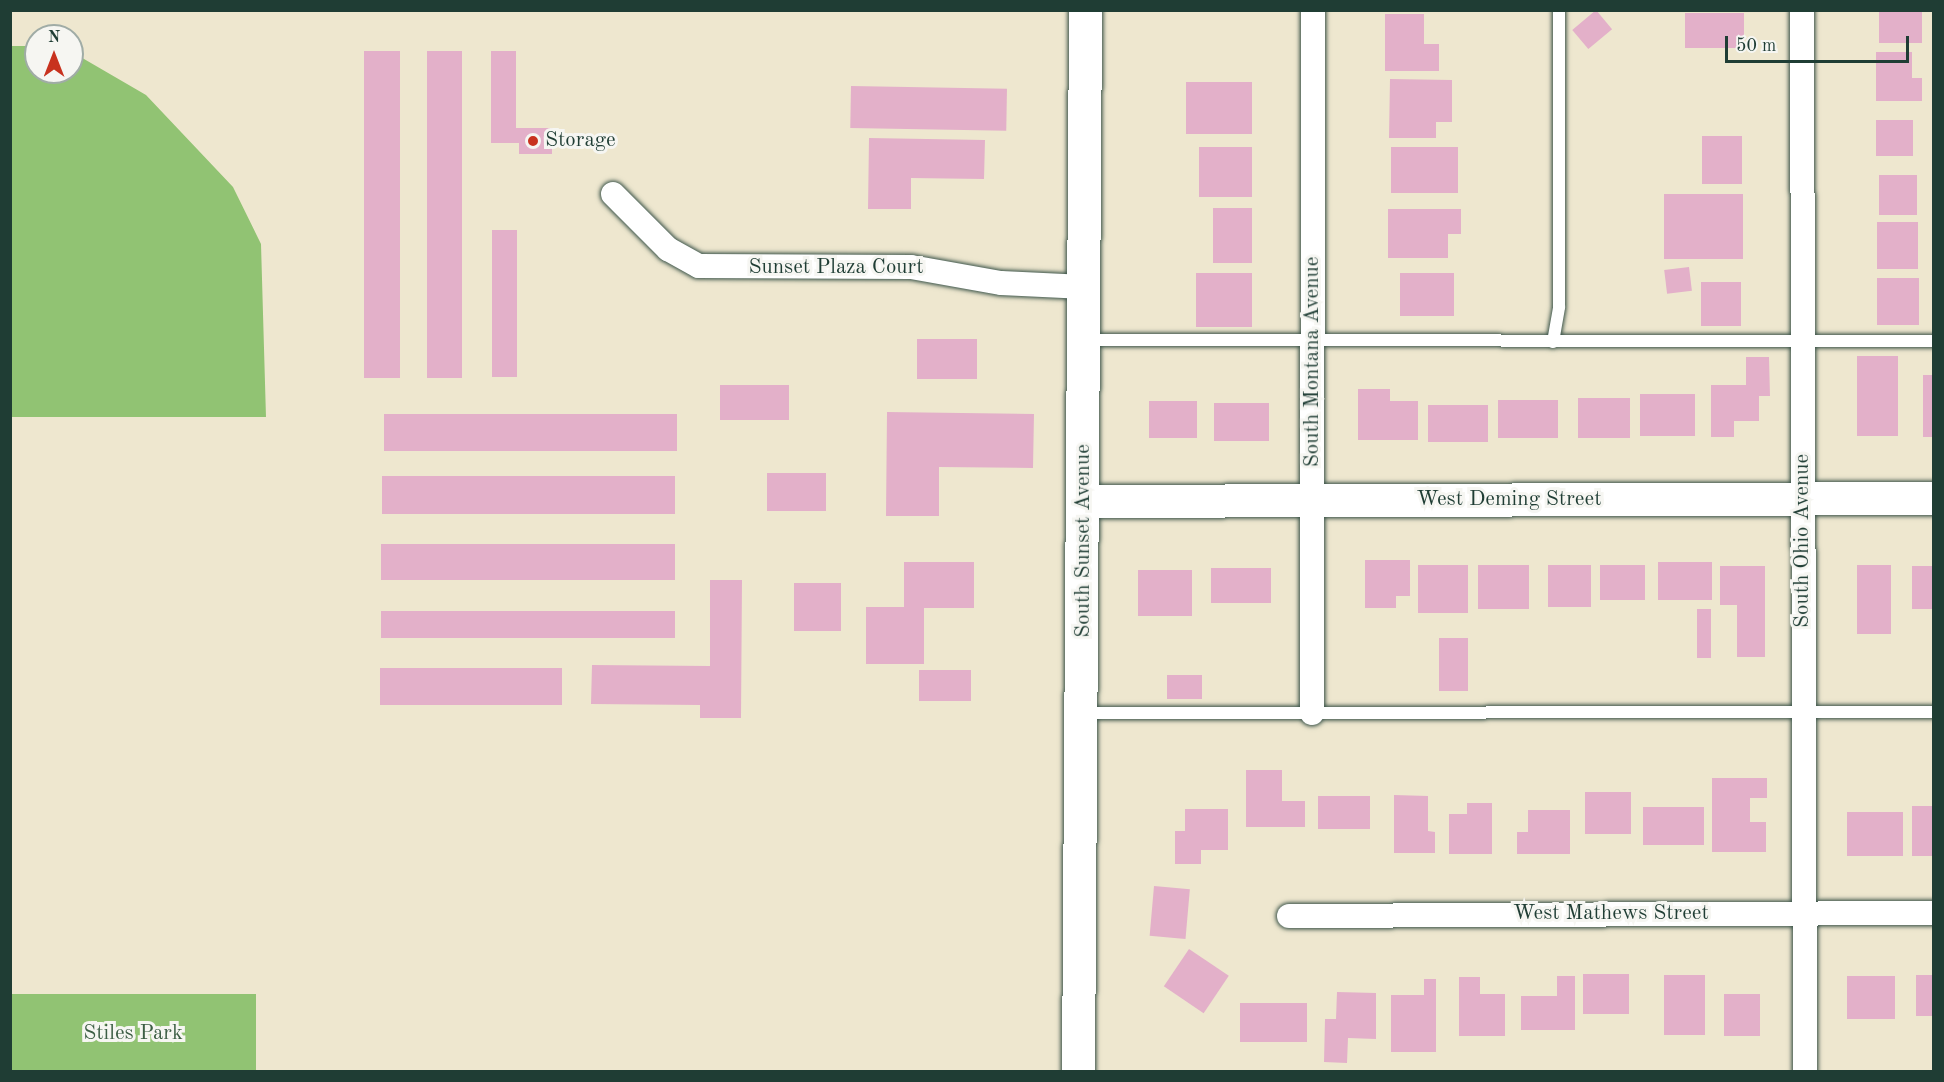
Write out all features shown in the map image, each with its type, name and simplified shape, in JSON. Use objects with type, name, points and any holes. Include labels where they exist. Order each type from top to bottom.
[{"type":"main road","name":"South Sunset Avenue","points":[[1078,1071],[1084,501],[1085,10]]},
{"type":"main road","name":"West Deming Street","points":[[1084,501],[1934,498]]},
{"type":"street","name":"South Montana Avenue","points":[[1312,713],[1313,10]]},
{"type":"street","name":"South Ohio Avenue","points":[[1802,10],[1805,1071]]},
{"type":"street","name":"Sunset Plaza Court","points":[[612,194],[668,249],[699,266],[912,267],[1001,283],[1085,287]]},
{"type":"street","name":"West Mathews Street","points":[[1288,916],[1934,913]]},
{"type":"lane","points":[[1552,342],[1559,307],[1559,10]]},
{"type":"lane","points":[[1085,340],[1934,341]]},
{"type":"lane","points":[[1082,713],[1934,712]]},
{"type":"green space","points":[[10,46],[24,46],[24,84],[84,84],[84,59],[146,95],[233,187],[261,244],[266,417],[11,417]]},
{"type":"green space","name":"Stiles Park","points":[[11,994],[256,994],[256,1071],[11,1071]]},
{"type":"building","points":[[1596,10],[1612,29],[1588,49],[1572,30]]},
{"type":"building","points":[[1879,10],[1922,10],[1922,43],[1879,43]]},
{"type":"building","points":[[1685,13],[1744,13],[1744,48],[1685,48]]},
{"type":"building","points":[[1385,14],[1424,14],[1424,44],[1439,44],[1439,71],[1385,71]]},
{"type":"building","points":[[364,51],[400,51],[400,378],[364,378]]},
{"type":"building","points":[[427,51],[462,51],[462,378],[427,378]]},
{"type":"building","points":[[491,51],[516,51],[516,128],[552,128],[552,154],[519,154],[519,143],[491,143]]},
{"type":"building","points":[[1876,52],[1912,52],[1912,78],[1922,78],[1922,101],[1876,101]]},
{"type":"building","points":[[1390,79],[1452,80],[1452,122],[1436,122],[1436,138],[1389,138]]},
{"type":"building","points":[[1186,82],[1252,82],[1252,134],[1186,134]]},
{"type":"building","points":[[851,86],[1007,89],[1006,131],[850,128]]},
{"type":"building","points":[[1876,120],[1913,120],[1913,156],[1876,156]]},
{"type":"building","points":[[1702,136],[1742,136],[1742,184],[1702,184]]},
{"type":"building","points":[[869,138],[985,140],[984,179],[911,178],[911,209],[868,209]]},
{"type":"building","points":[[1199,147],[1252,147],[1252,197],[1199,197]]},
{"type":"building","points":[[1391,147],[1458,147],[1458,193],[1391,193]]},
{"type":"building","points":[[1879,175],[1917,175],[1917,215],[1879,215]]},
{"type":"building","points":[[1664,194],[1743,194],[1743,259],[1664,259]]},
{"type":"building","points":[[1213,208],[1252,208],[1252,263],[1213,263]]},
{"type":"building","points":[[1388,209],[1461,209],[1461,234],[1448,234],[1448,258],[1388,258]]},
{"type":"building","points":[[1877,222],[1918,222],[1918,269],[1877,269]]},
{"type":"building","points":[[492,230],[517,230],[517,377],[492,377]]},
{"type":"building","points":[[1689,267],[1692,291],[1667,294],[1664,270]]},
{"type":"building","points":[[1196,273],[1252,273],[1252,327],[1196,327]]},
{"type":"building","points":[[1400,273],[1454,273],[1454,316],[1400,316]]},
{"type":"building","points":[[1877,278],[1919,278],[1919,325],[1877,325]]},
{"type":"building","points":[[1701,282],[1741,282],[1741,326],[1701,326]]},
{"type":"building","points":[[917,339],[977,339],[977,379],[917,379]]},
{"type":"building","points":[[1857,356],[1898,356],[1898,436],[1857,436]]},
{"type":"building","points":[[1746,357],[1769,357],[1770,396],[1759,396],[1759,421],[1734,421],[1734,437],[1711,437],[1711,385],[1746,385]]},
{"type":"building","points":[[1923,375],[1934,375],[1934,437],[1923,437]]},
{"type":"building","points":[[720,385],[789,385],[789,420],[720,420]]},
{"type":"building","points":[[1358,389],[1390,389],[1390,401],[1418,401],[1418,440],[1358,440]]},
{"type":"building","points":[[1640,394],[1695,394],[1695,436],[1640,436]]},
{"type":"building","points":[[1578,398],[1630,398],[1630,438],[1578,438]]},
{"type":"building","points":[[1498,400],[1558,400],[1558,438],[1498,438]]},
{"type":"building","points":[[1149,401],[1197,401],[1197,438],[1149,438]]},
{"type":"building","points":[[1214,403],[1269,403],[1269,441],[1214,441]]},
{"type":"building","points":[[1428,405],[1488,405],[1488,442],[1428,442]]},
{"type":"building","points":[[887,412],[1034,414],[1033,468],[939,467],[939,516],[886,516]]},
{"type":"building","points":[[384,414],[677,414],[677,451],[384,451]]},
{"type":"building","points":[[767,473],[826,473],[826,511],[767,511]]},
{"type":"building","points":[[382,476],[675,476],[675,514],[382,514]]},
{"type":"building","points":[[381,544],[675,544],[675,580],[381,580]]},
{"type":"building","points":[[1365,560],[1410,560],[1410,596],[1396,596],[1396,608],[1365,608]]},
{"type":"building","points":[[904,562],[974,562],[974,608],[924,608],[924,664],[866,664],[866,607],[904,607]]},
{"type":"building","points":[[1658,562],[1712,562],[1712,600],[1658,600]]},
{"type":"building","points":[[1418,565],[1468,565],[1468,613],[1418,613]]},
{"type":"building","points":[[1478,565],[1529,565],[1529,609],[1478,609]]},
{"type":"building","points":[[1548,565],[1591,565],[1591,607],[1548,607]]},
{"type":"building","points":[[1600,565],[1645,565],[1645,600],[1600,600]]},
{"type":"building","points":[[1857,565],[1891,565],[1891,634],[1857,634]]},
{"type":"building","points":[[1720,566],[1765,566],[1765,657],[1737,657],[1737,605],[1720,605]]},
{"type":"building","points":[[1912,566],[1934,566],[1934,609],[1912,609]]},
{"type":"building","points":[[1211,568],[1271,568],[1271,603],[1211,603]]},
{"type":"building","points":[[1138,570],[1192,570],[1192,616],[1138,616]]},
{"type":"building","points":[[710,580],[742,580],[741,718],[700,718],[700,705],[591,704],[592,665],[710,666]]},
{"type":"building","points":[[794,583],[841,583],[841,631],[794,631]]},
{"type":"building","points":[[1697,609],[1711,609],[1711,658],[1697,658]]},
{"type":"building","points":[[381,611],[675,611],[675,638],[381,638]]},
{"type":"building","points":[[1439,638],[1468,638],[1468,691],[1439,691]]},
{"type":"building","points":[[380,668],[562,668],[562,705],[380,705]]},
{"type":"building","points":[[919,670],[971,670],[971,701],[919,701]]},
{"type":"building","points":[[1167,675],[1202,675],[1202,699],[1167,699]]},
{"type":"building","points":[[1246,770],[1282,770],[1282,801],[1305,801],[1305,827],[1246,827]]},
{"type":"building","points":[[1712,778],[1767,778],[1767,798],[1750,798],[1750,822],[1766,822],[1766,852],[1712,852]]},
{"type":"building","points":[[1585,792],[1631,792],[1631,834],[1585,834]]},
{"type":"building","points":[[1394,795],[1428,796],[1428,831],[1435,832],[1435,853],[1394,853]]},
{"type":"building","points":[[1318,796],[1370,796],[1370,829],[1318,829]]},
{"type":"building","points":[[1467,803],[1492,803],[1492,854],[1449,854],[1449,814],[1467,814]]},
{"type":"building","points":[[1912,806],[1934,806],[1934,856],[1912,856]]},
{"type":"building","points":[[1643,807],[1704,807],[1704,845],[1643,845]]},
{"type":"building","points":[[1185,809],[1228,809],[1228,850],[1201,850],[1201,864],[1175,864],[1175,831],[1185,831]]},
{"type":"building","points":[[1528,810],[1570,810],[1570,854],[1517,854],[1517,832],[1528,832]]},
{"type":"building","points":[[1847,812],[1903,812],[1903,856],[1847,856]]},
{"type":"building","points":[[1154,886],[1190,889],[1186,939],[1150,936]]},
{"type":"building","points":[[1189,949],[1229,976],[1204,1013],[1164,986]]},
{"type":"building","points":[[1583,974],[1629,974],[1629,1014],[1583,1014]]},
{"type":"building","points":[[1664,975],[1705,975],[1705,1035],[1664,1035]]},
{"type":"building","points":[[1916,975],[1934,975],[1934,1016],[1916,1016]]},
{"type":"building","points":[[1557,976],[1575,976],[1575,1030],[1521,1030],[1521,996],[1557,996]]},
{"type":"building","points":[[1847,976],[1895,976],[1895,1019],[1847,1019]]},
{"type":"building","points":[[1459,977],[1480,977],[1480,994],[1505,994],[1505,1036],[1459,1036]]},
{"type":"building","points":[[1424,979],[1436,979],[1436,1052],[1391,1052],[1391,995],[1424,995]]},
{"type":"building","points":[[1337,992],[1376,993],[1376,1039],[1348,1038],[1347,1063],[1324,1062],[1325,1019],[1336,1019]]},
{"type":"building","points":[[1724,994],[1760,994],[1760,1036],[1724,1036]]},
{"type":"building","points":[[1240,1003],[1307,1003],[1307,1042],[1240,1042]]},
{"type":"place","name":"Storage","points":[[533,141]]}]
